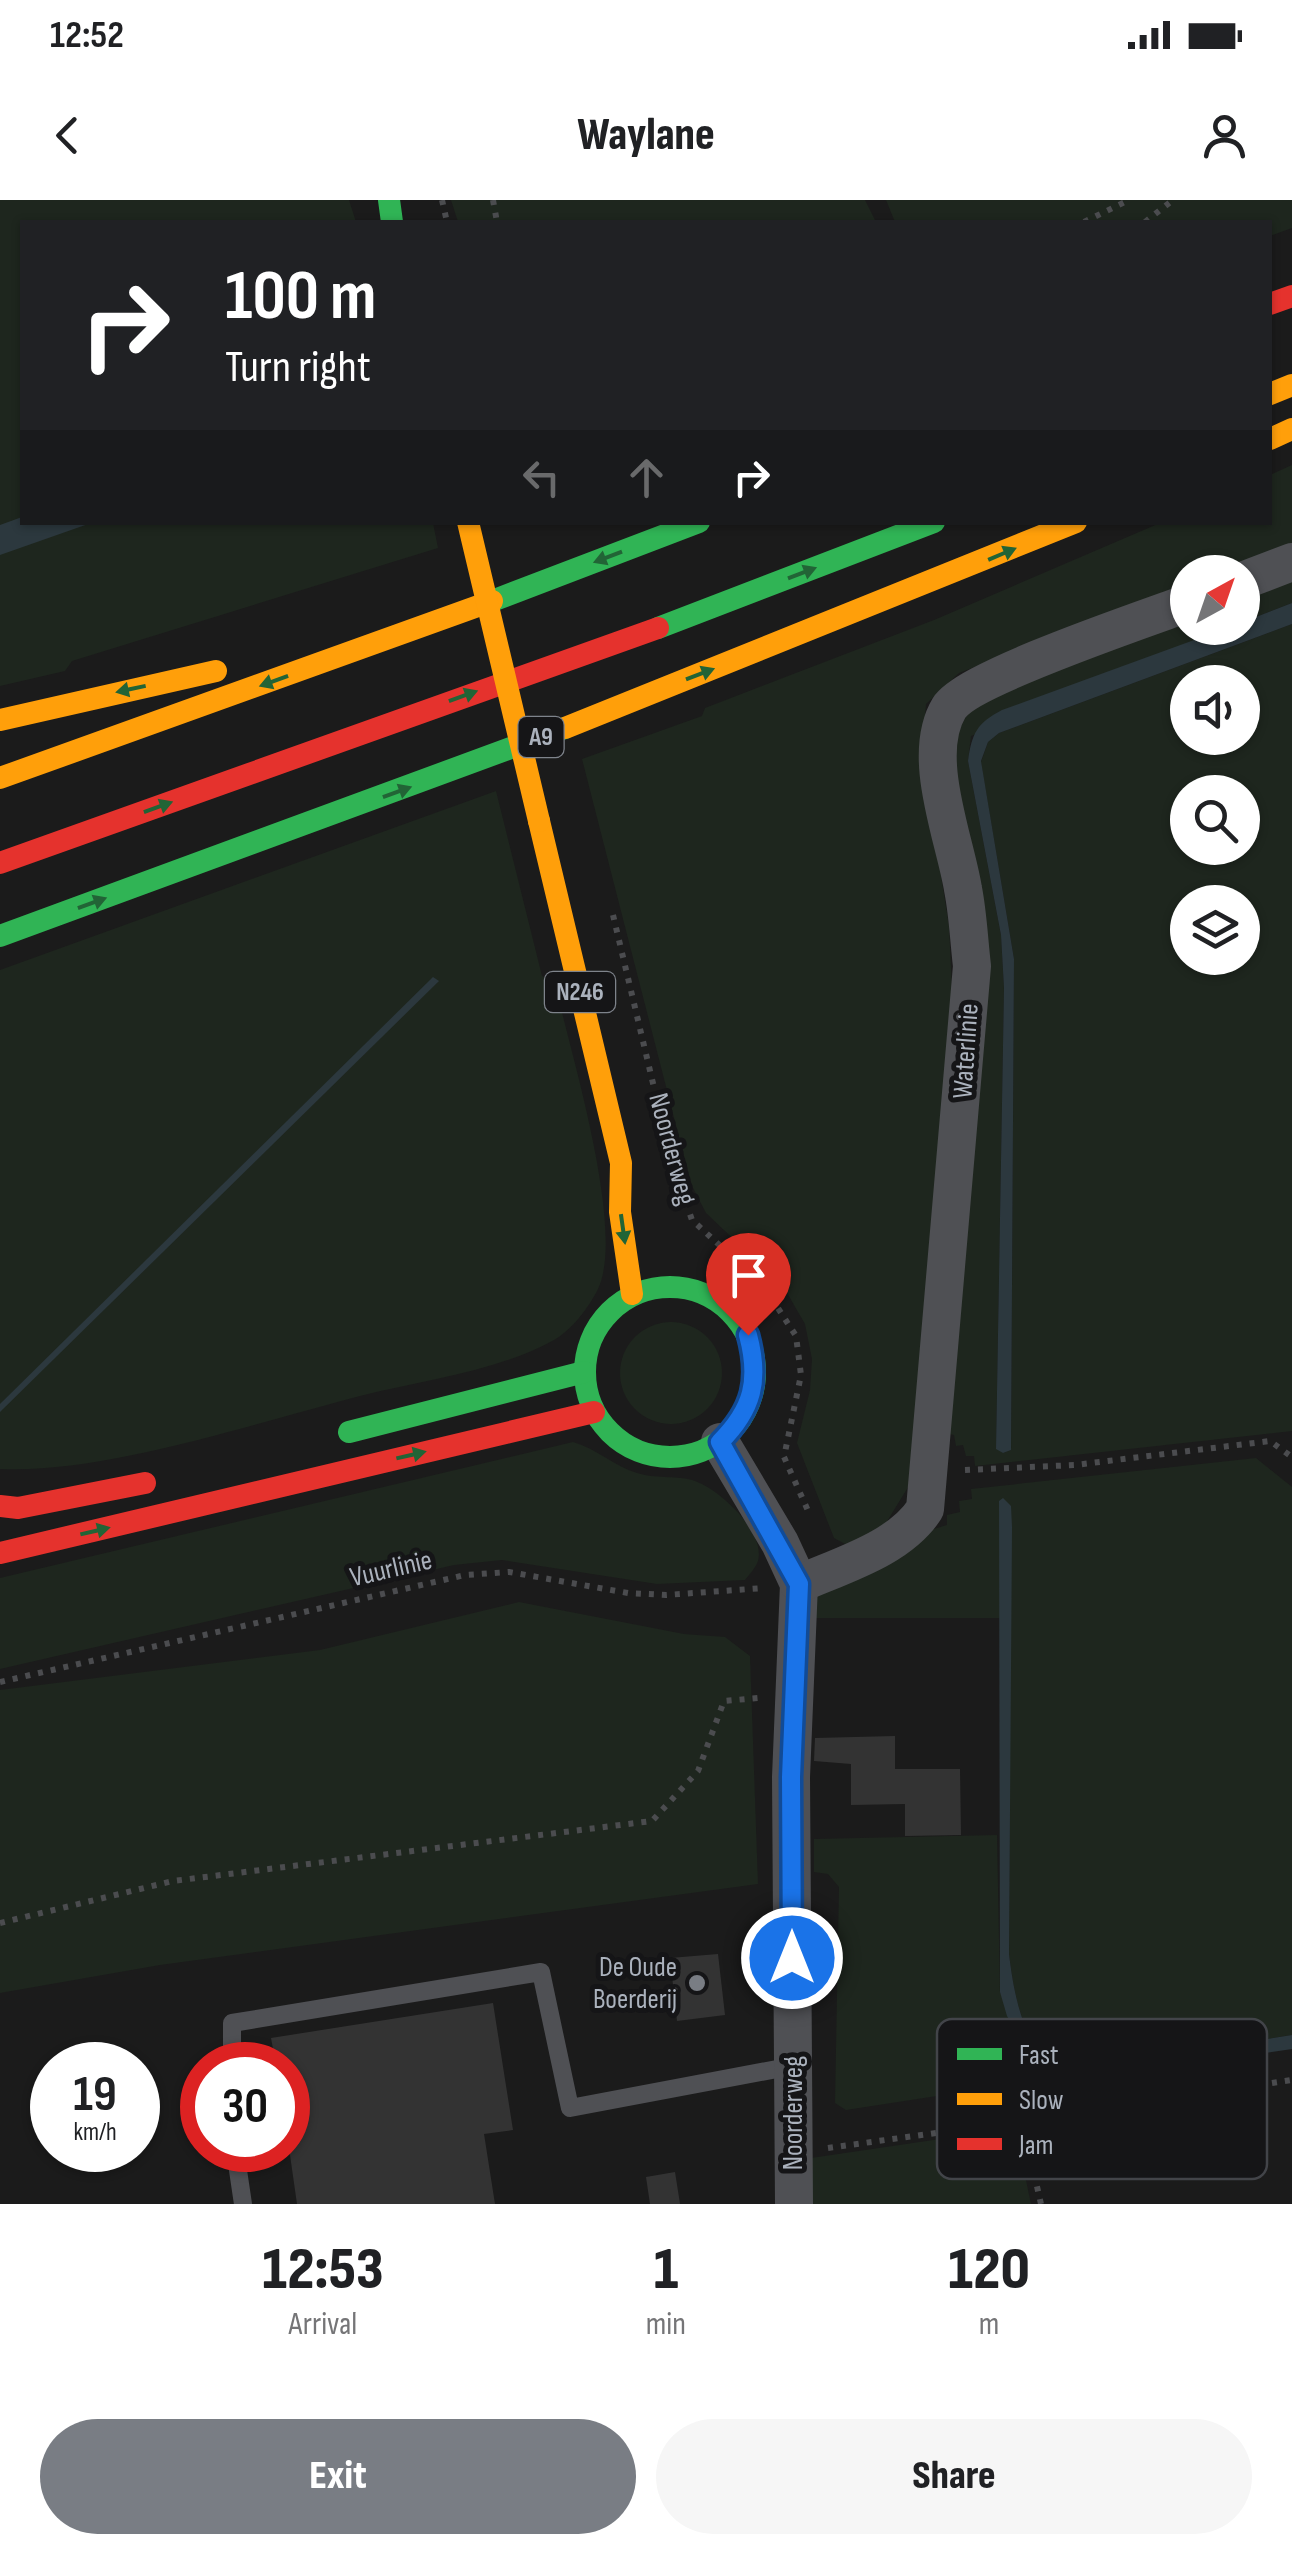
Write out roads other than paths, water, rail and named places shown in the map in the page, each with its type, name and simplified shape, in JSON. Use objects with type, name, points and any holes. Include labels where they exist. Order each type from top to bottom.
[{"type":"main road","name":"Noorderweg","points":[[469,525],[622,1163],[620,1212],[632,1294]]},
{"type":"main road","points":[[0,778],[432,625],[691,525]]},
{"type":"main road","name":"A9","points":[[0,863],[668,624],[926,525]]},
{"type":"main road","name":"A9","points":[[0,936],[468,766],[840,621],[1069,525]]},
{"type":"main road","points":[[0,720],[432,625]]},
{"type":"main road","name":"Noorderweg","points":[[622,1163],[646,1202]]},
{"type":"main road","points":[[674,1278],[731,1311],[748,1335],[756,1364],[747,1408],[720,1442],[693,1455],[650,1454],[612,1435],[594,1412],[584,1372],[590,1340],[606,1313],[632,1294],[674,1278]]},
{"type":"main road","points":[[320,1440],[584,1372]]},
{"type":"main road","points":[[0,1553],[594,1412]]},
{"type":"main road","points":[[0,1506],[18,1508],[168,1478]]},
{"type":"street","points":[[1260,574],[1292,562]]},
{"type":"street","name":"Waterlinie","points":[[799,1584],[914,1526],[925,1509],[972,966],[963,889],[942,802],[938,743],[950,707],[982,683],[1170,610]]},
{"type":"street","points":[[720,1442],[799,1584]]},
{"type":"street","name":"Noorderweg","points":[[794,2204],[791,1777],[799,1584]]},
{"type":"lane","points":[[232,2042],[232,2023],[541,1972],[570,2108],[793,2066]]},
{"type":"lane","points":[[238,2172],[243,2204]]},
{"type":"place","name":"De Oude Boerderij","points":[[697,1983]]}]
